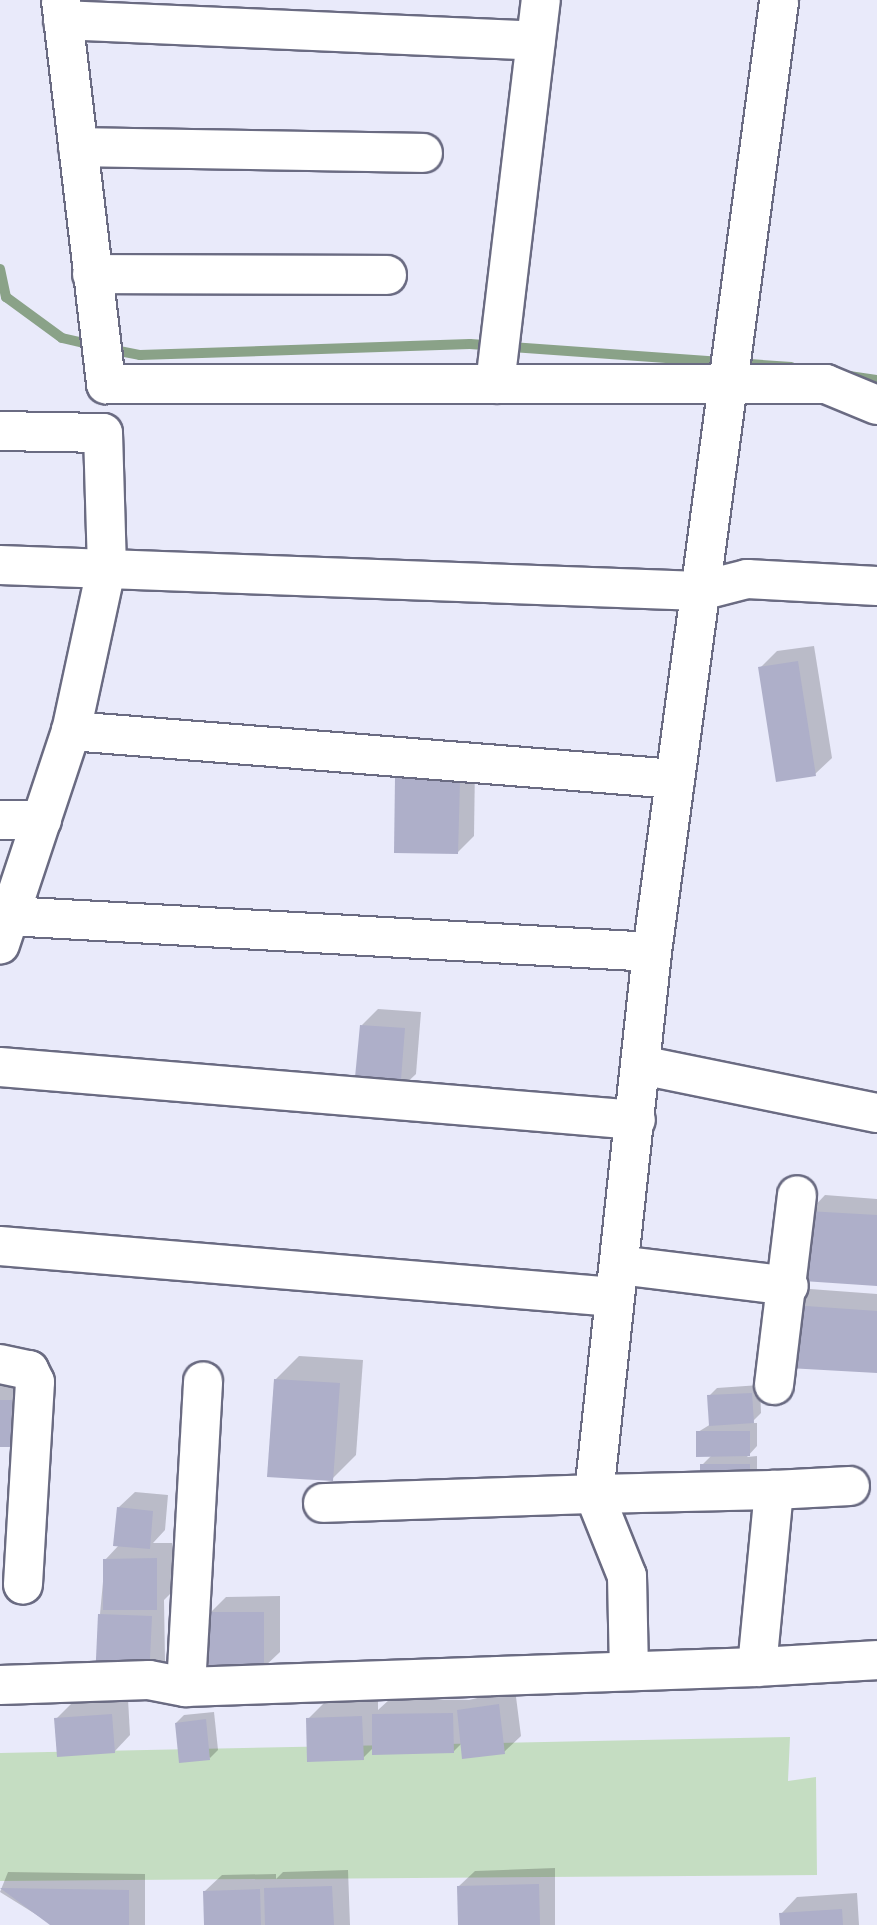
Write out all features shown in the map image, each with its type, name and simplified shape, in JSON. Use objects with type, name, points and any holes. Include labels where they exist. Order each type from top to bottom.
[{"type":"street","points":[[495,384],[541,0]]},
{"type":"street","points":[[629,1669],[627,1576],[594,1494],[652,952],[779,0]]},
{"type":"street","points":[[536,41],[62,10],[106,384],[103,433],[107,565],[71,731],[5,930],[652,952]]},
{"type":"street","points":[[78,147],[423,153]]},
{"type":"street","points":[[92,274],[387,275]]},
{"type":"street","points":[[106,384],[826,384],[877,405]]},
{"type":"street","points":[[0,431],[103,433]]},
{"type":"street","points":[[0,565],[107,565],[700,590],[747,579],[877,586]]},
{"type":"street","points":[[71,731],[675,779]]},
{"type":"street","points":[[0,820],[42,820]]},
{"type":"street","points":[[641,1065],[877,1113]]},
{"type":"street","points":[[0,1067],[636,1120]]},
{"type":"street","points":[[774,1385],[789,1286],[797,1195]]},
{"type":"street","points":[[0,1246],[617,1281],[789,1286]]},
{"type":"street","points":[[0,1364],[29,1370],[35,1382],[23,1585]]},
{"type":"street","points":[[186,1687],[203,1381]]},
{"type":"street","points":[[323,1503],[850,1486]]},
{"type":"street","points":[[757,1667],[774,1490]]},
{"type":"street","points":[[0,1685],[149,1680],[186,1687],[629,1669],[757,1667],[877,1660]]},
{"type":"green space","points":[[790,1737],[788,1781],[816,1777],[817,1875],[0,1881],[0,1753]]},
{"type":"building","points":[[798,661],[816,776],[776,782],[758,667]]},
{"type":"building","points":[[395,778],[460,780],[458,854],[394,853]]},
{"type":"building","points":[[360,1025],[405,1028],[400,1092],[354,1088]]},
{"type":"building","points":[[807,1211],[877,1215],[877,1286],[803,1281]]},
{"type":"building","points":[[792,1305],[877,1311],[877,1373],[788,1368]]},
{"type":"building","points":[[274,1379],[340,1383],[333,1481],[267,1477]]},
{"type":"building","points":[[752,1393],[754,1423],[709,1426],[707,1395]]},
{"type":"building","points":[[0,1400],[12,1400],[11,1447],[0,1447]]},
{"type":"building","points":[[696,1431],[750,1431],[750,1456],[696,1457]]},
{"type":"building","points":[[700,1464],[750,1464],[750,1489],[700,1490]]},
{"type":"building","points":[[117,1507],[153,1511],[150,1549],[113,1546]]},
{"type":"building","points":[[157,1558],[157,1610],[103,1610],[103,1559]]},
{"type":"building","points":[[208,1612],[264,1612],[264,1670],[209,1670]]},
{"type":"building","points":[[98,1614],[152,1616],[149,1680],[95,1681]]},
{"type":"building","points":[[499,1704],[505,1754],[462,1759],[457,1710]]},
{"type":"building","points":[[453,1713],[454,1753],[372,1755],[372,1714]]},
{"type":"building","points":[[112,1714],[115,1753],[57,1757],[54,1718]]},
{"type":"building","points":[[362,1716],[364,1760],[307,1762],[306,1718]]},
{"type":"building","points":[[206,1719],[210,1760],[179,1763],[175,1723]]},
{"type":"building","points":[[539,1884],[540,1925],[458,1925],[457,1886]]},
{"type":"building","points":[[332,1886],[334,1925],[265,1925],[264,1888]]},
{"type":"building","points":[[0,1888],[129,1890],[129,1925],[50,1925]]},
{"type":"building","points":[[260,1889],[261,1925],[204,1925],[203,1891]]},
{"type":"building","points":[[842,1909],[843,1925],[780,1925],[779,1913]]},
{"type":"waterway","points":[[0,269],[6,297],[62,338],[93,345]]},
{"type":"waterway","points":[[109,349],[140,355],[470,344],[791,367]]},
{"type":"waterway","points":[[849,376],[877,380]]}]
